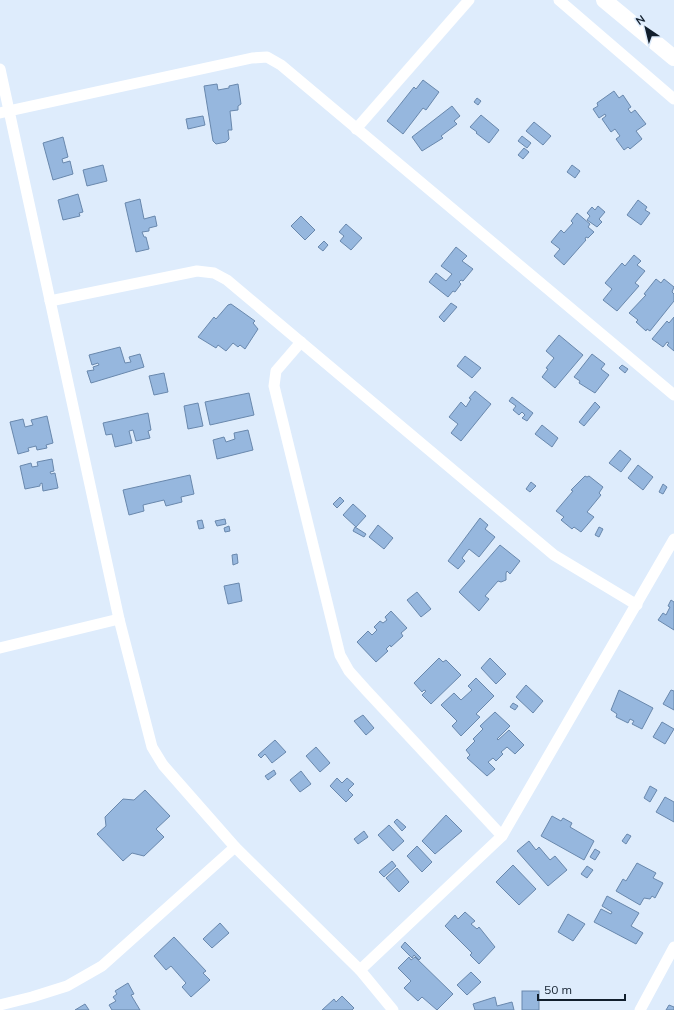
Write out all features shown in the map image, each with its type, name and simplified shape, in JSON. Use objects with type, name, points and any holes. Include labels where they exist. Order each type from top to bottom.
[{"type":"street","points":[[356,129],[469,0]]},
{"type":"street","points":[[559,0],[674,99]]},
{"type":"street","points":[[604,0],[674,58]]},
{"type":"street","points":[[5,112],[252,58],[267,57],[281,65],[674,395]]},
{"type":"street","points":[[0,69],[5,112],[50,301],[119,619],[152,747],[163,765],[235,847],[360,970],[393,1010]]},
{"type":"street","points":[[50,301],[197,271],[214,273],[227,280],[554,555],[637,605]]},
{"type":"street","points":[[301,342],[276,371],[274,386],[340,654],[349,671],[502,836]]},
{"type":"street","points":[[360,970],[502,836],[674,539]]},
{"type":"street","points":[[0,648],[119,619]]},
{"type":"street","points":[[0,1004],[32,997],[67,986],[102,966],[235,847]]},
{"type":"street","points":[[640,1010],[674,948]]},
{"type":"building","points":[[423,80],[439,92],[426,110],[423,108],[403,134],[387,121],[414,87],[416,89]]},
{"type":"building","points":[[217,84],[218,90],[229,88],[229,86],[238,84],[241,104],[238,106],[238,110],[230,111],[232,130],[228,130],[229,139],[226,142],[216,144],[213,141],[204,86]]},
{"type":"building","points":[[614,91],[619,98],[623,95],[631,107],[628,109],[631,113],[635,110],[646,124],[636,131],[642,139],[630,149],[628,147],[624,150],[616,139],[620,136],[615,129],[611,132],[602,119],[606,116],[605,114],[599,118],[593,109],[598,106],[597,103]]},
{"type":"building","points":[[477,98],[481,101],[478,105],[474,102]]},
{"type":"building","points":[[452,106],[460,116],[454,121],[457,124],[441,136],[443,138],[422,151],[412,137]]},
{"type":"building","points":[[481,115],[499,130],[489,143],[470,127]]},
{"type":"building","points":[[203,116],[205,125],[188,129],[186,119]]},
{"type":"building","points":[[534,122],[551,136],[543,145],[526,131]]},
{"type":"building","points":[[522,136],[531,143],[527,148],[518,141]]},
{"type":"building","points":[[63,137],[68,157],[62,159],[63,163],[70,161],[73,174],[53,180],[43,143]]},
{"type":"building","points":[[524,148],[529,152],[523,159],[518,155]]},
{"type":"building","points":[[103,165],[107,181],[87,186],[83,170]]},
{"type":"building","points":[[572,165],[580,171],[575,178],[567,172]]},
{"type":"building","points":[[78,194],[83,212],[79,213],[80,216],[63,220],[58,200]]},
{"type":"building","points":[[140,199],[144,219],[155,216],[157,226],[149,228],[149,231],[142,232],[144,237],[146,237],[149,249],[136,252],[125,203]]},
{"type":"building","points":[[638,200],[647,207],[645,210],[650,213],[641,225],[627,215]]},
{"type":"building","points":[[598,206],[605,212],[599,219],[602,222],[597,227],[587,220],[590,216],[587,213],[592,207],[595,210]]},
{"type":"building","points":[[577,213],[590,224],[588,227],[594,232],[588,238],[586,237],[586,240],[564,265],[554,256],[560,249],[551,242],[561,230],[564,233],[573,223],[571,221]]},
{"type":"building","points":[[301,216],[315,230],[305,240],[291,226]]},
{"type":"building","points":[[346,224],[362,238],[351,250],[340,241],[344,236],[339,232]]},
{"type":"building","points":[[324,241],[328,245],[323,251],[318,247]]},
{"type":"building","points":[[456,247],[467,256],[462,261],[473,269],[463,281],[461,280],[459,282],[461,284],[455,292],[453,291],[448,297],[429,282],[436,273],[446,281],[452,274],[441,266]]},
{"type":"building","points":[[634,255],[641,261],[637,265],[645,271],[635,283],[639,286],[617,311],[603,300],[612,289],[605,283],[622,263],[625,266]]},
{"type":"building","points":[[656,279],[661,283],[664,279],[674,287],[672,292],[674,294],[674,301],[650,331],[647,329],[646,331],[636,322],[638,320],[629,313],[646,295],[644,294]]},
{"type":"building","points":[[451,303],[457,307],[444,322],[439,317]]},
{"type":"building","points":[[231,304],[255,321],[253,323],[258,329],[245,349],[240,345],[238,347],[233,343],[226,351],[218,345],[216,348],[198,337],[214,317],[216,319],[228,305]]},
{"type":"building","points":[[674,317],[674,351],[667,345],[669,343],[667,342],[663,347],[652,339],[667,321],[669,323]]},
{"type":"building","points":[[559,335],[583,355],[555,388],[542,377],[548,369],[546,368],[554,358],[546,351]]},
{"type":"building","points":[[120,347],[125,363],[131,362],[129,357],[140,354],[144,367],[91,383],[87,371],[94,370],[93,367],[99,365],[98,363],[92,365],[89,355]]},
{"type":"building","points":[[592,354],[605,364],[601,369],[609,375],[595,393],[579,383],[580,381],[574,377]]},
{"type":"building","points":[[465,356],[481,368],[472,378],[457,366]]},
{"type":"building","points":[[622,365],[628,369],[625,373],[619,368]]},
{"type":"building","points":[[164,373],[168,392],[154,395],[149,376]]},
{"type":"building","points":[[475,391],[491,404],[461,441],[451,433],[458,424],[449,417],[461,402],[466,407],[471,399],[469,398]]},
{"type":"building","points":[[249,393],[254,415],[210,425],[205,402]]},
{"type":"building","points":[[512,397],[533,413],[527,421],[522,418],[525,415],[522,412],[519,415],[513,410],[516,406],[509,401]]},
{"type":"building","points":[[595,402],[600,407],[584,426],[579,422]]},
{"type":"building","points":[[198,403],[203,426],[188,429],[184,406]]},
{"type":"building","points":[[148,413],[151,430],[148,431],[150,438],[136,441],[133,430],[129,431],[132,443],[115,447],[112,434],[106,435],[103,423]]},
{"type":"building","points":[[47,416],[53,443],[46,445],[47,448],[37,450],[36,446],[28,448],[29,451],[18,454],[10,422],[23,419],[25,427],[33,425],[31,420]]},
{"type":"building","points":[[542,425],[558,438],[552,447],[535,434]]},
{"type":"building","points":[[248,430],[253,450],[217,459],[213,440],[224,437],[226,442],[235,439],[234,433]]},
{"type":"building","points":[[620,450],[631,459],[621,472],[609,463]]},
{"type":"building","points":[[52,459],[54,471],[50,472],[51,474],[55,473],[58,488],[43,491],[42,483],[40,486],[25,489],[20,466],[31,463],[32,467],[38,466],[37,462]]},
{"type":"building","points":[[638,465],[653,477],[643,490],[628,478]]},
{"type":"building","points":[[190,475],[194,494],[181,497],[182,502],[166,506],[164,500],[143,505],[144,511],[129,515],[123,490]]},
{"type":"building","points":[[585,476],[589,476],[603,487],[599,493],[601,495],[587,512],[594,517],[581,532],[574,527],[572,529],[561,520],[564,517],[556,511],[573,491],[571,490]]},
{"type":"building","points":[[531,482],[536,486],[530,492],[526,489]]},
{"type":"building","points":[[663,484],[667,487],[663,494],[659,492]]},
{"type":"building","points":[[340,497],[344,501],[337,508],[333,504]]},
{"type":"building","points":[[353,504],[366,516],[356,527],[343,515]]},
{"type":"building","points":[[480,518],[488,525],[485,529],[495,537],[479,557],[469,549],[462,558],[465,561],[458,569],[448,561]]},
{"type":"building","points":[[225,519],[226,524],[217,526],[215,521]]},
{"type":"building","points":[[202,520],[204,528],[199,529],[197,521]]},
{"type":"building","points":[[378,525],[393,538],[384,549],[369,537]]},
{"type":"building","points":[[229,526],[230,531],[225,532],[224,528]]},
{"type":"building","points":[[355,527],[366,534],[364,537],[353,531]]},
{"type":"building","points":[[599,527],[603,529],[599,537],[595,535]]},
{"type":"building","points":[[500,545],[520,561],[510,574],[507,571],[506,580],[501,582],[498,581],[485,596],[489,599],[479,611],[459,592]]},
{"type":"building","points":[[237,554],[238,563],[233,565],[232,555]]},
{"type":"building","points":[[239,583],[242,601],[228,604],[224,586]]},
{"type":"building","points":[[417,592],[431,609],[421,617],[407,600]]},
{"type":"building","points":[[671,600],[674,602],[674,630],[658,620],[663,613],[666,615],[670,607],[668,606]]},
{"type":"building","points":[[391,611],[407,628],[401,633],[403,636],[391,647],[390,645],[386,649],[388,651],[376,662],[357,642],[368,631],[372,635],[377,630],[374,627],[380,621],[383,623],[387,620],[385,617]]},
{"type":"building","points":[[439,658],[443,662],[446,660],[461,675],[431,704],[422,695],[426,691],[424,690],[422,692],[414,683]]},
{"type":"building","points":[[490,658],[506,674],[496,684],[481,668]]},
{"type":"building","points":[[476,678],[494,696],[476,714],[480,717],[461,736],[452,726],[457,721],[441,705],[454,693],[461,700],[472,690],[468,686]]},
{"type":"building","points":[[526,685],[543,701],[533,713],[516,697]]},
{"type":"building","points":[[619,690],[653,708],[642,729],[632,724],[634,721],[630,719],[628,723],[616,717],[617,714],[611,710]]},
{"type":"building","points":[[671,690],[674,691],[674,710],[663,704]]},
{"type":"building","points":[[513,703],[518,706],[515,710],[510,707]]},
{"type":"building","points":[[495,712],[510,726],[497,739],[498,740],[509,730],[524,745],[515,754],[507,747],[501,752],[503,754],[496,761],[493,758],[488,762],[495,769],[487,776],[467,758],[470,755],[466,750],[475,741],[473,739],[483,729],[480,726]]},
{"type":"building","points":[[363,715],[374,728],[366,735],[354,721]]},
{"type":"building","points":[[662,722],[674,729],[665,744],[653,737]]},
{"type":"building","points":[[275,740],[286,752],[272,763],[265,754],[261,758],[258,755]]},
{"type":"building","points":[[316,747],[330,763],[320,772],[306,756]]},
{"type":"building","points":[[274,770],[276,774],[268,780],[265,776]]},
{"type":"building","points":[[301,771],[311,784],[300,792],[290,780]]},
{"type":"building","points":[[337,778],[342,783],[347,778],[354,784],[348,790],[353,795],[346,802],[330,786]]},
{"type":"building","points":[[650,786],[657,790],[650,802],[644,798]]},
{"type":"building","points":[[145,790],[170,816],[156,829],[164,837],[144,856],[132,853],[123,861],[97,834],[106,826],[105,817],[123,799],[134,800]]},
{"type":"building","points":[[665,797],[674,802],[674,822],[656,812]]},
{"type":"building","points":[[446,815],[462,831],[435,854],[422,841]]},
{"type":"building","points":[[552,816],[561,821],[563,818],[572,823],[570,827],[594,841],[584,860],[541,836]]},
{"type":"building","points":[[397,819],[406,827],[402,831],[394,822]]},
{"type":"building","points":[[389,825],[404,841],[393,851],[378,835]]},
{"type":"building","points":[[364,831],[368,837],[358,844],[354,839]]},
{"type":"building","points":[[627,834],[631,836],[626,844],[622,841]]},
{"type":"building","points":[[529,841],[536,850],[539,847],[550,860],[555,856],[567,870],[548,886],[517,851]]},
{"type":"building","points":[[417,846],[432,862],[422,872],[407,856]]},
{"type":"building","points":[[595,849],[600,852],[595,860],[590,857]]},
{"type":"building","points":[[392,861],[396,866],[384,877],[379,872]]},
{"type":"building","points":[[637,863],[656,873],[653,878],[663,883],[655,898],[652,896],[650,899],[644,898],[640,905],[616,891],[623,879],[626,881]]},
{"type":"building","points":[[513,865],[536,889],[519,905],[496,882]]},
{"type":"building","points":[[587,866],[593,870],[587,878],[581,874]]},
{"type":"building","points":[[397,868],[409,882],[399,892],[386,878]]},
{"type":"building","points":[[607,896],[639,913],[631,926],[643,933],[636,944],[594,922],[601,909],[611,914],[612,912],[602,906]]},
{"type":"building","points":[[465,912],[475,921],[471,924],[477,929],[479,927],[495,947],[479,964],[470,955],[472,953],[445,926],[455,915],[458,919]]},
{"type":"building","points":[[568,914],[585,924],[573,941],[558,932]]},
{"type":"building","points":[[220,923],[229,933],[212,948],[203,939]]},
{"type":"building","points":[[174,937],[206,971],[203,973],[210,980],[191,997],[182,987],[186,983],[171,966],[166,970],[154,956]]},
{"type":"building","points":[[405,942],[421,958],[419,960],[414,955],[412,958],[401,947]]},
{"type":"building","points":[[409,957],[411,960],[415,957],[453,994],[437,1010],[422,997],[418,1001],[404,988],[411,981],[398,968]]},
{"type":"building","points":[[471,972],[481,982],[467,995],[457,985]]},
{"type":"building","points":[[128,983],[134,994],[131,995],[140,1010],[112,1010],[109,1005],[116,1001],[113,997],[117,994],[115,991]]},
{"type":"building","points":[[522,991],[539,991],[539,1010],[522,1010]]},
{"type":"building","points":[[342,996],[354,1008],[352,1010],[322,1010],[334,999],[336,1002]]},
{"type":"building","points":[[495,997],[497,1006],[512,1002],[514,1010],[475,1010],[473,1004]]},
{"type":"building","points":[[85,1004],[89,1010],[75,1010]]},
{"type":"building","points":[[669,1005],[674,1007],[674,1010],[666,1010]]}]
